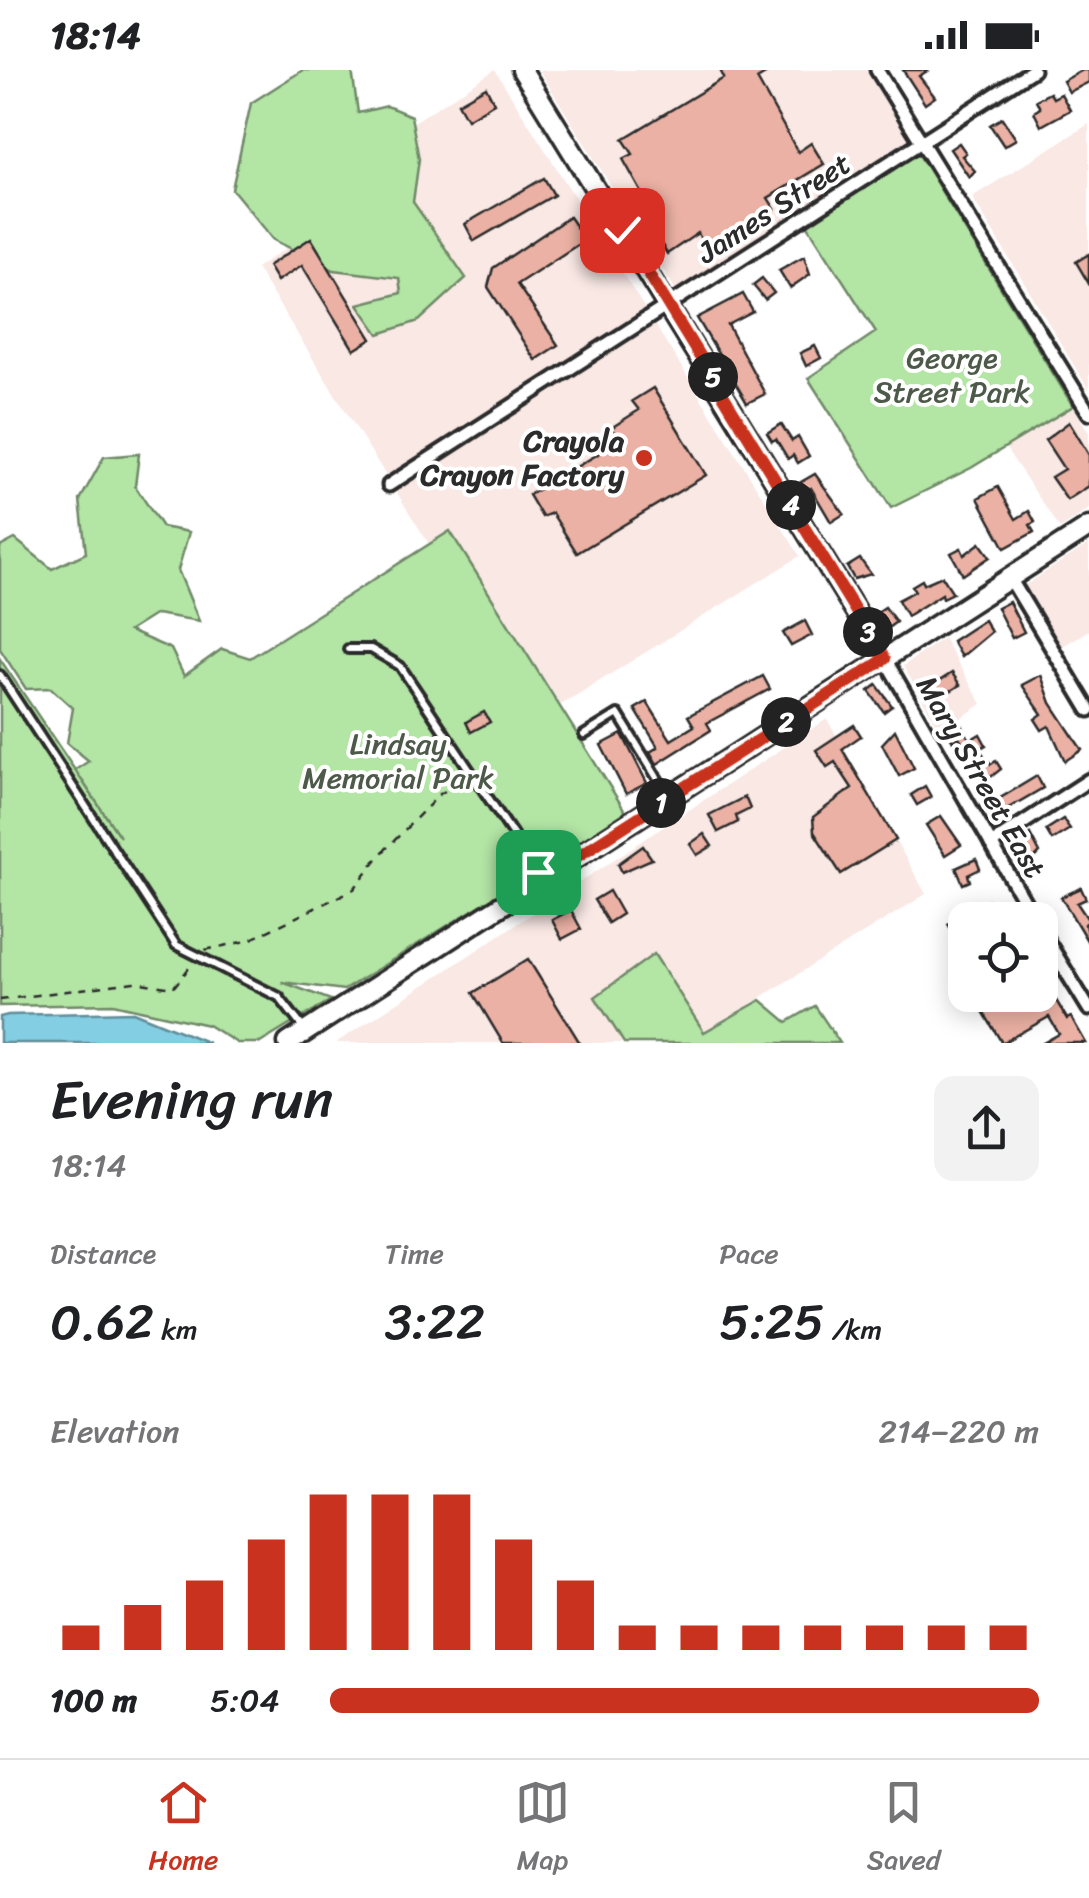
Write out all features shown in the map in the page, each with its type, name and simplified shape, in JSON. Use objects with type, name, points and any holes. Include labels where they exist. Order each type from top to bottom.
[{"type":"main road","points":[[522,70],[885,659]]},
{"type":"main road","points":[[288,1043],[1089,527]]},
{"type":"street","points":[[877,70],[1089,413]]},
{"type":"street","name":"James Street","points":[[389,485],[1033,70]]},
{"type":"street","points":[[1011,580],[1089,710]]},
{"type":"street","name":"Mary Street East","points":[[885,659],[1024,902]]},
{"type":"street","points":[[990,844],[1089,780]]},
{"type":"street","points":[[1058,958],[1089,1009]]},
{"type":"lane","points":[[348,649],[371,650],[400,666],[542,879]]},
{"type":"lane","points":[[0,675],[176,945],[279,997],[305,1031]]},
{"type":"lane","points":[[584,734],[618,714],[669,797]]},
{"type":"path","points":[[0,1000],[78,986],[134,982],[173,988],[207,948],[247,941],[354,889],[379,856],[440,794],[473,774]]},
{"type":"shaded area","points":[[495,70],[800,556],[561,705],[450,531],[429,544],[256,268],[397,176],[377,146]]},
{"type":"shaded area","points":[[539,70],[866,70],[915,148],[677,292]]},
{"type":"shaded area","points":[[1089,124],[1089,390],[972,197]]},
{"type":"shaded area","points":[[1073,406],[1089,433],[1089,509],[1060,529],[1005,447]]},
{"type":"shaded area","points":[[1089,544],[1089,630],[1058,649],[1021,588]]},
{"type":"shaded area","points":[[943,638],[982,704],[941,731],[903,666]]},
{"type":"shaded area","points":[[827,719],[926,894],[704,1033],[595,997],[624,1043],[336,1043]]},
{"type":"green space","points":[[303,70],[352,70],[358,113],[387,106],[411,116],[419,159],[413,202],[466,278],[419,321],[379,334],[358,304],[401,293],[399,278],[334,270],[274,240],[232,189],[251,103]]},
{"type":"green space","name":"George Street Park","points":[[915,148],[1073,406],[971,468],[891,508],[808,378],[876,332],[803,218]]},
{"type":"green space","name":"Lindsay Memorial Park","points":[[139,454],[135,486],[162,527],[189,532],[178,570],[199,621],[156,614],[129,631],[171,649],[184,676],[222,649],[250,658],[450,531],[627,814],[344,990],[282,982],[331,1000],[260,1043],[237,1043],[208,1025],[113,1004],[0,1006],[0,659],[120,837],[75,770],[89,761],[67,743],[73,708],[51,688],[26,689],[0,649],[0,547],[15,539],[52,569],[86,553],[80,500],[104,457]]},
{"type":"green space","points":[[654,954],[704,1032],[761,1000],[787,1022],[815,1006],[840,1043],[624,1043],[595,997]]},
{"type":"water","points":[[133,1012],[209,1043],[0,1043],[0,1017],[8,1015]]},
{"type":"building","points":[[720,70],[772,70],[757,79],[798,152],[811,143],[824,164],[768,198],[775,209],[727,237],[705,248],[698,233],[667,254],[645,216],[652,211],[623,159],[633,154],[623,139],[724,78]]},
{"type":"building","points":[[903,70],[929,70],[919,76],[935,97],[925,104]]},
{"type":"building","points":[[1089,70],[1089,82],[1069,92],[1063,81]]},
{"type":"building","points":[[486,87],[494,103],[467,119],[458,103]]},
{"type":"building","points":[[1050,93],[1053,98],[1061,94],[1070,110],[1041,126],[1034,112],[1040,108],[1036,100]]},
{"type":"building","points":[[1002,118],[1016,139],[1004,146],[990,125]]},
{"type":"building","points":[[959,143],[966,153],[962,156],[975,171],[969,177],[950,149]]},
{"type":"building","points":[[544,178],[554,195],[474,241],[465,224]]},
{"type":"building","points":[[569,217],[585,240],[517,284],[558,345],[535,360],[488,287],[493,268]]},
{"type":"building","points":[[311,238],[372,339],[354,350],[302,265],[277,281],[268,266]]},
{"type":"building","points":[[1089,254],[1089,284],[1076,262]]},
{"type":"building","points":[[804,256],[810,274],[790,288],[779,270]]},
{"type":"building","points":[[762,278],[774,293],[765,300],[753,285]]},
{"type":"building","points":[[743,294],[753,312],[728,325],[765,394],[747,403],[697,318]]},
{"type":"building","points":[[815,346],[821,358],[806,366],[800,353]]},
{"type":"building","name":"Crayola Crayon Factory","points":[[653,388],[706,475],[577,553],[552,513],[542,517],[529,495],[620,441],[611,428],[639,410],[632,401]]},
{"type":"building","points":[[1069,422],[1089,455],[1089,486],[1067,500],[1051,477],[1064,469],[1045,440]]},
{"type":"building","points":[[781,424],[792,441],[798,437],[809,456],[798,463],[793,455],[788,459],[776,439],[772,441],[767,433]]},
{"type":"building","points":[[815,474],[844,514],[831,522],[811,488],[806,491],[801,482]]},
{"type":"building","points":[[998,487],[1016,519],[1029,511],[1035,522],[1030,525],[1034,532],[1005,548],[978,498]]},
{"type":"building","points":[[980,543],[990,557],[963,575],[951,553],[961,548],[964,555]]},
{"type":"building","points":[[860,559],[871,574],[854,579],[847,567]]},
{"type":"building","points":[[942,576],[953,593],[943,598],[942,594],[907,616],[898,600],[915,591],[912,586],[922,580],[924,584]]},
{"type":"building","points":[[1009,602],[1024,632],[1012,638],[997,608]]},
{"type":"building","points":[[885,607],[896,622],[888,628],[876,613]]},
{"type":"building","points":[[984,620],[991,632],[961,657],[952,641]]},
{"type":"building","points":[[805,621],[812,635],[791,646],[783,633]]},
{"type":"building","points":[[952,673],[960,685],[941,697],[933,685]]},
{"type":"building","points":[[1041,675],[1051,703],[1082,750],[1065,761],[1049,726],[1042,730],[1035,719],[1042,714],[1022,685]]},
{"type":"building","points":[[763,676],[770,689],[707,723],[711,730],[657,764],[650,752],[658,747],[635,709],[647,702],[671,740],[694,726],[688,716]]},
{"type":"building","points":[[877,685],[892,706],[884,712],[869,691]]},
{"type":"building","points":[[484,712],[490,722],[471,732],[466,722]]},
{"type":"building","points":[[960,723],[970,740],[980,734],[986,745],[979,749],[991,764],[996,761],[1001,769],[987,780],[959,737],[953,741],[947,730]]},
{"type":"building","points":[[854,725],[861,736],[842,749],[896,840],[841,874],[814,832],[813,817],[852,788],[835,762],[827,767],[816,750]]},
{"type":"building","points":[[895,730],[914,768],[899,776],[882,744]]},
{"type":"building","points":[[622,734],[647,783],[626,794],[601,745]]},
{"type":"building","points":[[1037,776],[1043,788],[998,814],[992,803]]},
{"type":"building","points":[[925,786],[931,797],[917,805],[911,795]]},
{"type":"building","points":[[745,797],[750,809],[736,816],[738,822],[718,832],[709,815]]},
{"type":"building","points":[[941,816],[961,845],[945,855],[926,825]]},
{"type":"building","points":[[1063,819],[1070,829],[1052,840],[1046,830]]},
{"type":"building","points":[[704,834],[712,846],[697,855],[690,844]]},
{"type":"building","points":[[1030,834],[1040,853],[1033,860],[1018,843]]},
{"type":"building","points":[[643,846],[652,859],[622,872],[618,864]]},
{"type":"building","points":[[976,859],[980,869],[968,875],[970,881],[963,884],[956,868]]},
{"type":"building","points":[[1081,888],[1086,899],[1077,903],[1089,921],[1085,924],[1089,944],[1061,897]]},
{"type":"building","points":[[609,891],[622,914],[608,923],[594,900]]},
{"type":"building","points":[[571,910],[581,929],[562,939],[552,920]]},
{"type":"building","points":[[528,959],[580,1043],[503,1043],[473,993]]},
{"type":"building","points":[[1058,1004],[1086,1043],[1043,1043],[1059,1034],[1049,1017],[1002,1043],[984,1013],[1058,1012]]},
{"type":"place","name":"Crayola Crayon Factory","points":[[644,458]]},
{"type":"route","points":[[538,872],[542,879],[885,659],[622,230]]}]
